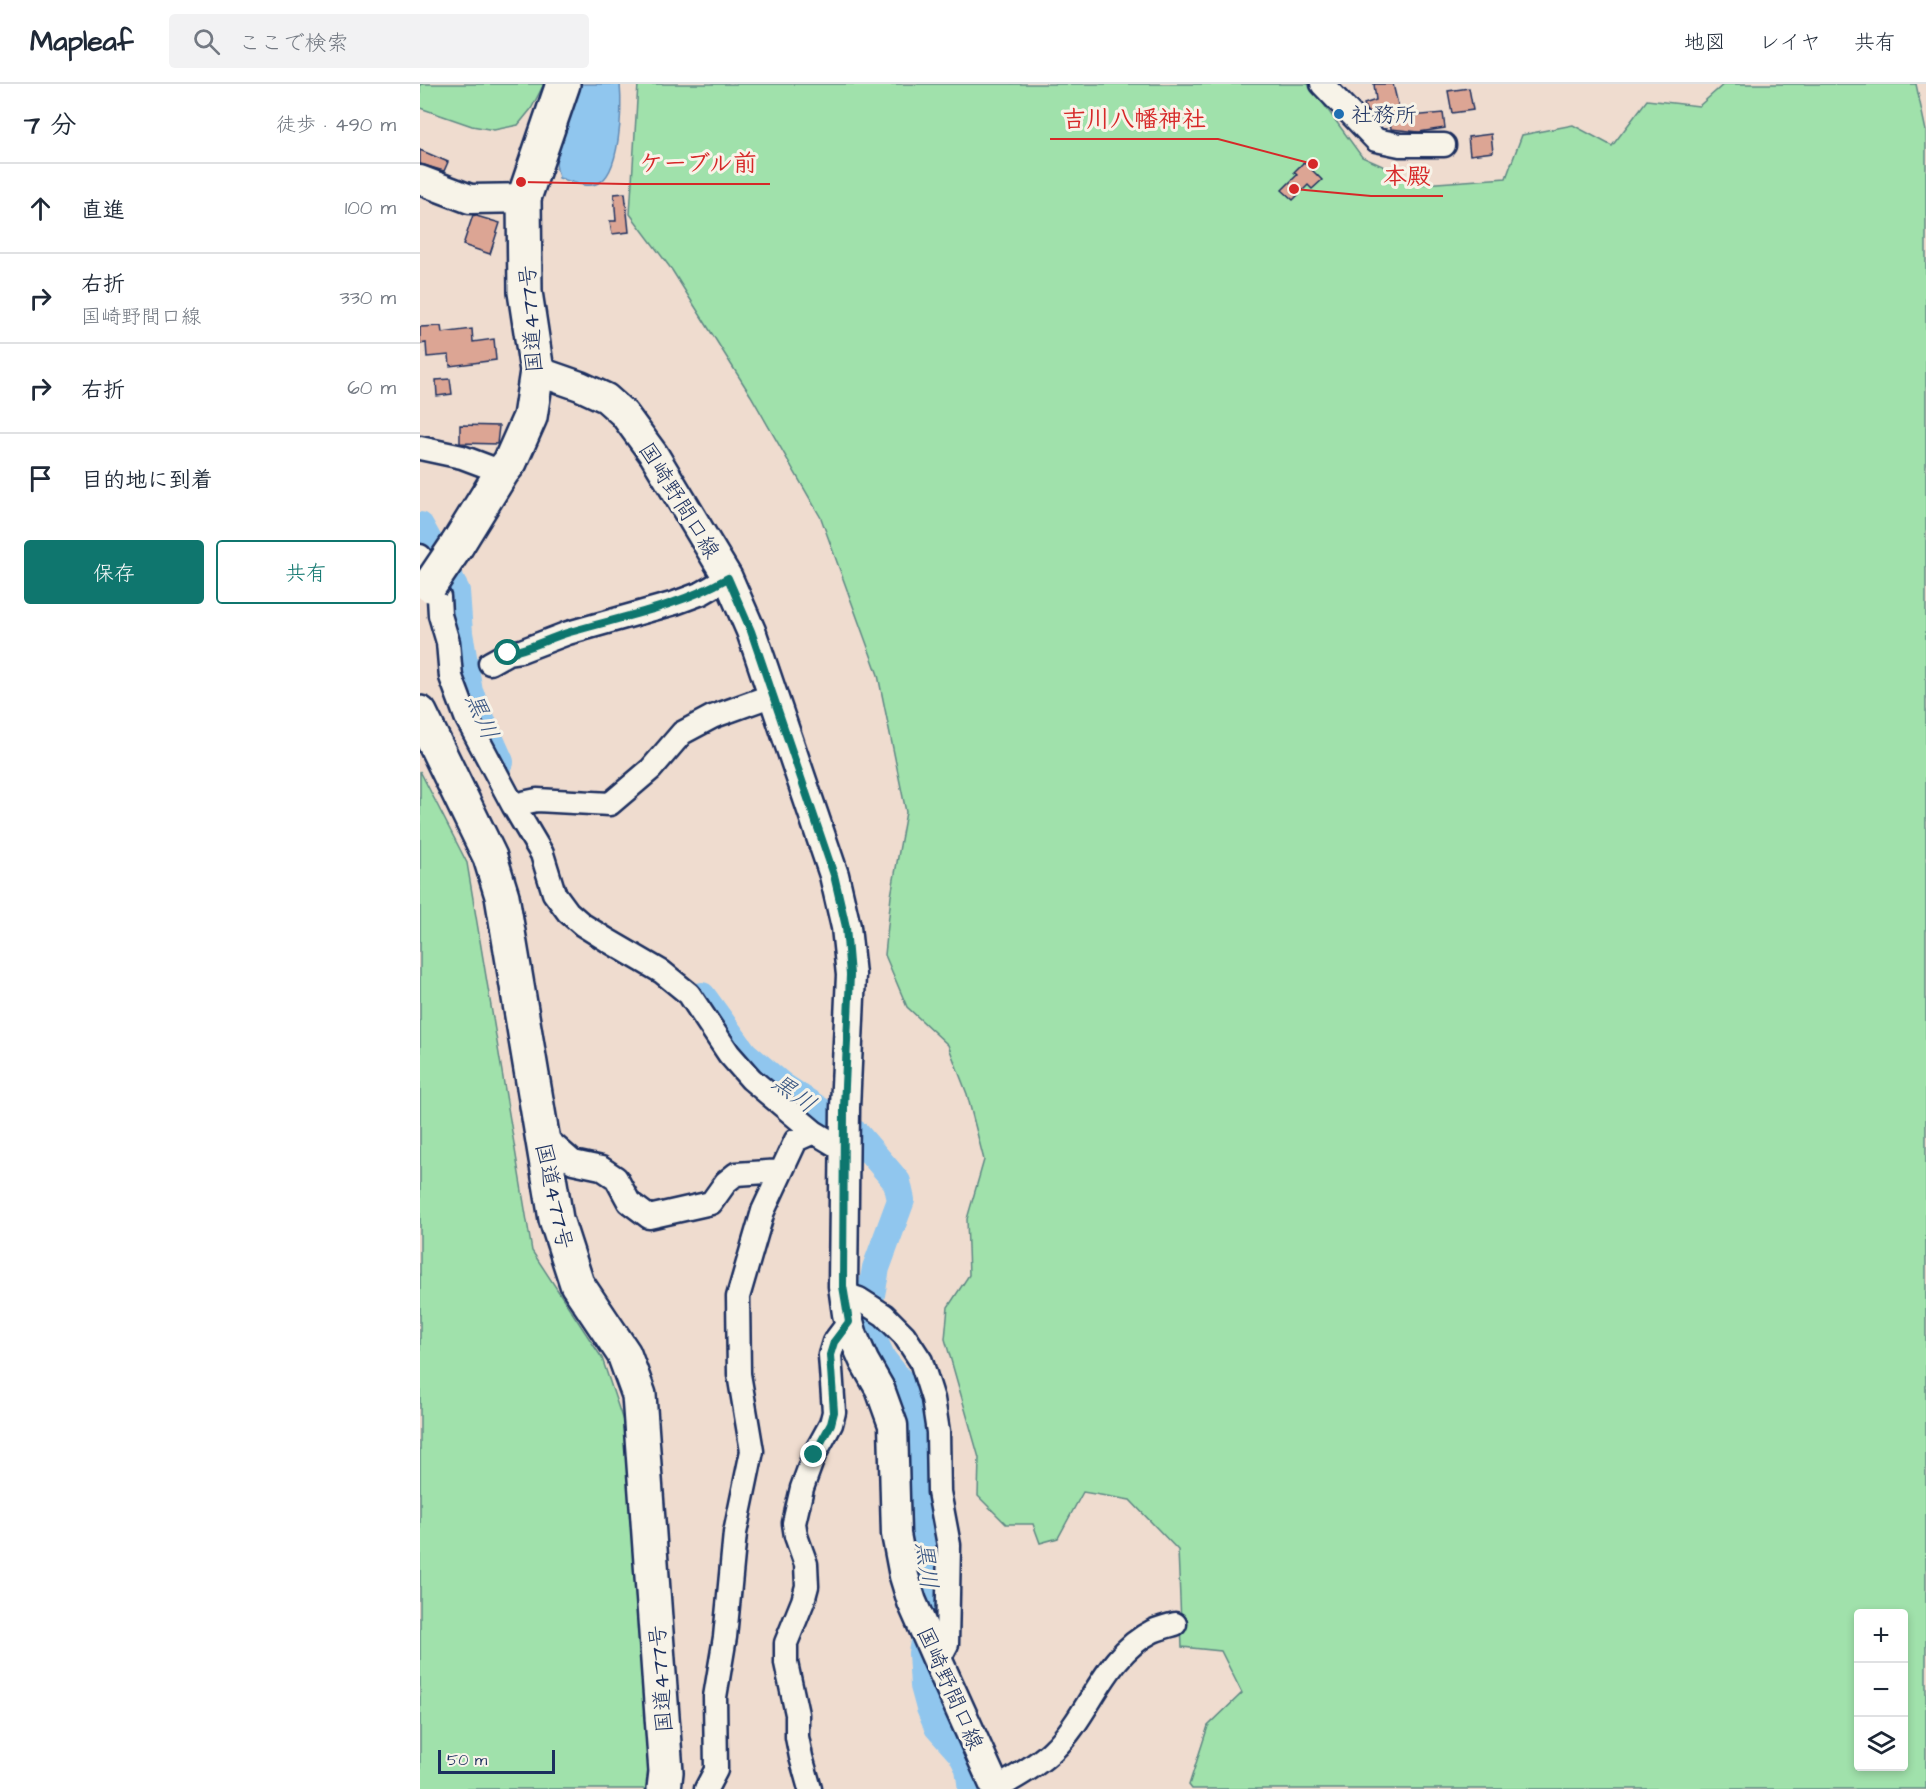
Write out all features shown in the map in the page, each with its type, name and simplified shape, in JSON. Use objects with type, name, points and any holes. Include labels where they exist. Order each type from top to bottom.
[{"type":"highway","name":"国道477号","points":[[423,581],[457,545],[510,462],[530,417],[537,371],[525,292],[524,198],[563,84]]},
{"type":"highway","name":"国道477号","points":[[420,713],[490,857],[502,896],[555,1219],[577,1284],[624,1354],[639,1395],[666,1772],[664,1789]]},
{"type":"main road","points":[[420,180],[470,199],[524,198]]},
{"type":"main road","name":"国崎野間口線","points":[[537,371],[606,398],[624,414],[654,455],[728,578],[751,631],[834,875],[846,927],[850,975],[844,1108],[851,1305],[864,1361],[880,1389],[893,1425],[896,1534],[904,1576],[912,1602],[996,1789]]},
{"type":"street","points":[[1322,84],[1376,140],[1400,145],[1444,145]]},
{"type":"street","points":[[420,448],[462,458],[502,472]]},
{"type":"street","points":[[490,663],[508,653],[521,651],[568,633],[693,597],[728,578]]},
{"type":"street","points":[[423,581],[439,597],[440,615],[448,642],[451,677],[466,717],[513,806],[542,854],[554,893],[568,912],[607,940],[662,972],[688,994],[729,1054],[751,1079],[814,1132],[845,1144]]},
{"type":"street","points":[[513,806],[537,800],[610,804],[651,769],[682,733],[712,717],[773,695]]},
{"type":"street","points":[[706,1789],[716,1770],[715,1697],[725,1637],[735,1533],[752,1451],[739,1374],[738,1297],[763,1211],[781,1171],[796,1140],[814,1132]]},
{"type":"street","points":[[541,1134],[573,1162],[601,1168],[616,1178],[629,1202],[649,1217],[711,1203],[726,1182],[736,1174],[781,1171]]},
{"type":"street","points":[[810,1789],[797,1737],[797,1714],[786,1663],[786,1643],[807,1586],[806,1564],[794,1523],[802,1488],[814,1455],[831,1424],[834,1412],[830,1355],[851,1305],[884,1315],[904,1335],[921,1361],[933,1399],[938,1432],[939,1492],[949,1545],[948,1644],[938,1661]]},
{"type":"street","points":[[996,1789],[1053,1750],[1067,1734],[1102,1678],[1121,1656],[1154,1630],[1175,1624]]},
{"type":"green space","points":[[420,84],[544,84],[531,109],[518,125],[494,130],[472,126],[420,108]]},
{"type":"green space","points":[[638,84],[1309,84],[1362,157],[1423,184],[1506,178],[1522,135],[1573,125],[1612,146],[1647,100],[1699,106],[1724,84],[1916,84],[1926,131],[1926,1789],[1192,1789],[1189,1785],[1208,1726],[1242,1693],[1221,1651],[1182,1647],[1178,1550],[1130,1500],[1083,1492],[1058,1538],[1040,1543],[1033,1524],[1006,1524],[978,1496],[979,1458],[945,1339],[948,1307],[969,1275],[967,1219],[984,1160],[967,1094],[948,1045],[907,1007],[885,955],[891,896],[906,812],[878,675],[821,518],[751,396],[672,270],[630,214]]},
{"type":"green space","points":[[420,771],[467,863],[532,1251],[602,1358],[623,1421],[651,1780],[649,1789],[420,1789]]},
{"type":"water","points":[[581,84],[620,84],[620,123],[611,169],[604,179],[591,185],[582,185],[559,178],[556,164],[562,130]]},
{"type":"building","points":[[1374,84],[1393,84],[1401,117],[1443,113],[1445,128],[1419,132],[1391,129],[1389,112],[1373,117],[1366,110],[1364,104],[1376,100]]},
{"type":"building","points":[[1469,88],[1473,110],[1452,113],[1448,91]]},
{"type":"building","points":[[1491,134],[1493,152],[1470,155],[1468,137]]},
{"type":"building","points":[[420,150],[448,162],[444,171],[420,164]]},
{"type":"building","points":[[1304,162],[1322,180],[1312,189],[1308,185],[1293,200],[1282,190],[1297,175],[1294,172]]},
{"type":"building","points":[[625,193],[629,232],[612,234],[610,221],[616,221],[614,194]]},
{"type":"building","points":[[473,215],[500,223],[490,254],[463,245]]},
{"type":"building","points":[[441,326],[442,333],[472,329],[473,342],[494,339],[496,360],[450,366],[449,355],[427,357],[426,343],[420,344],[420,327]]},
{"type":"building","points":[[450,379],[452,394],[437,396],[436,380]]},
{"type":"building","points":[[460,425],[499,426],[497,444],[460,443]]},
{"type":"waterway","name":"黒川","points":[[420,526],[456,591],[459,633],[469,692],[500,762]]},
{"type":"waterway","name":"黒川","points":[[702,996],[744,1054],[782,1086],[857,1135],[897,1182],[901,1200],[876,1268],[870,1300],[870,1332],[882,1359],[913,1398],[916,1424],[915,1470],[928,1560],[931,1602],[922,1653],[924,1686],[938,1727],[962,1754],[969,1768],[972,1789]]},
{"type":"place","name":"社務所","points":[[1339,114]]},
{"type":"place","name":"吉川八幡神社","points":[[1313,164]]},
{"type":"place","name":"ケーブル前","points":[[521,182]]},
{"type":"place","name":"本殿","points":[[1294,189]]},
{"type":"route","points":[[508,653],[521,651],[568,633],[675,603],[702,593],[728,578],[751,631],[834,875],[846,927],[850,975],[844,1108],[843,1286],[849,1322],[834,1342],[830,1355],[834,1412],[831,1424],[814,1455]]}]
